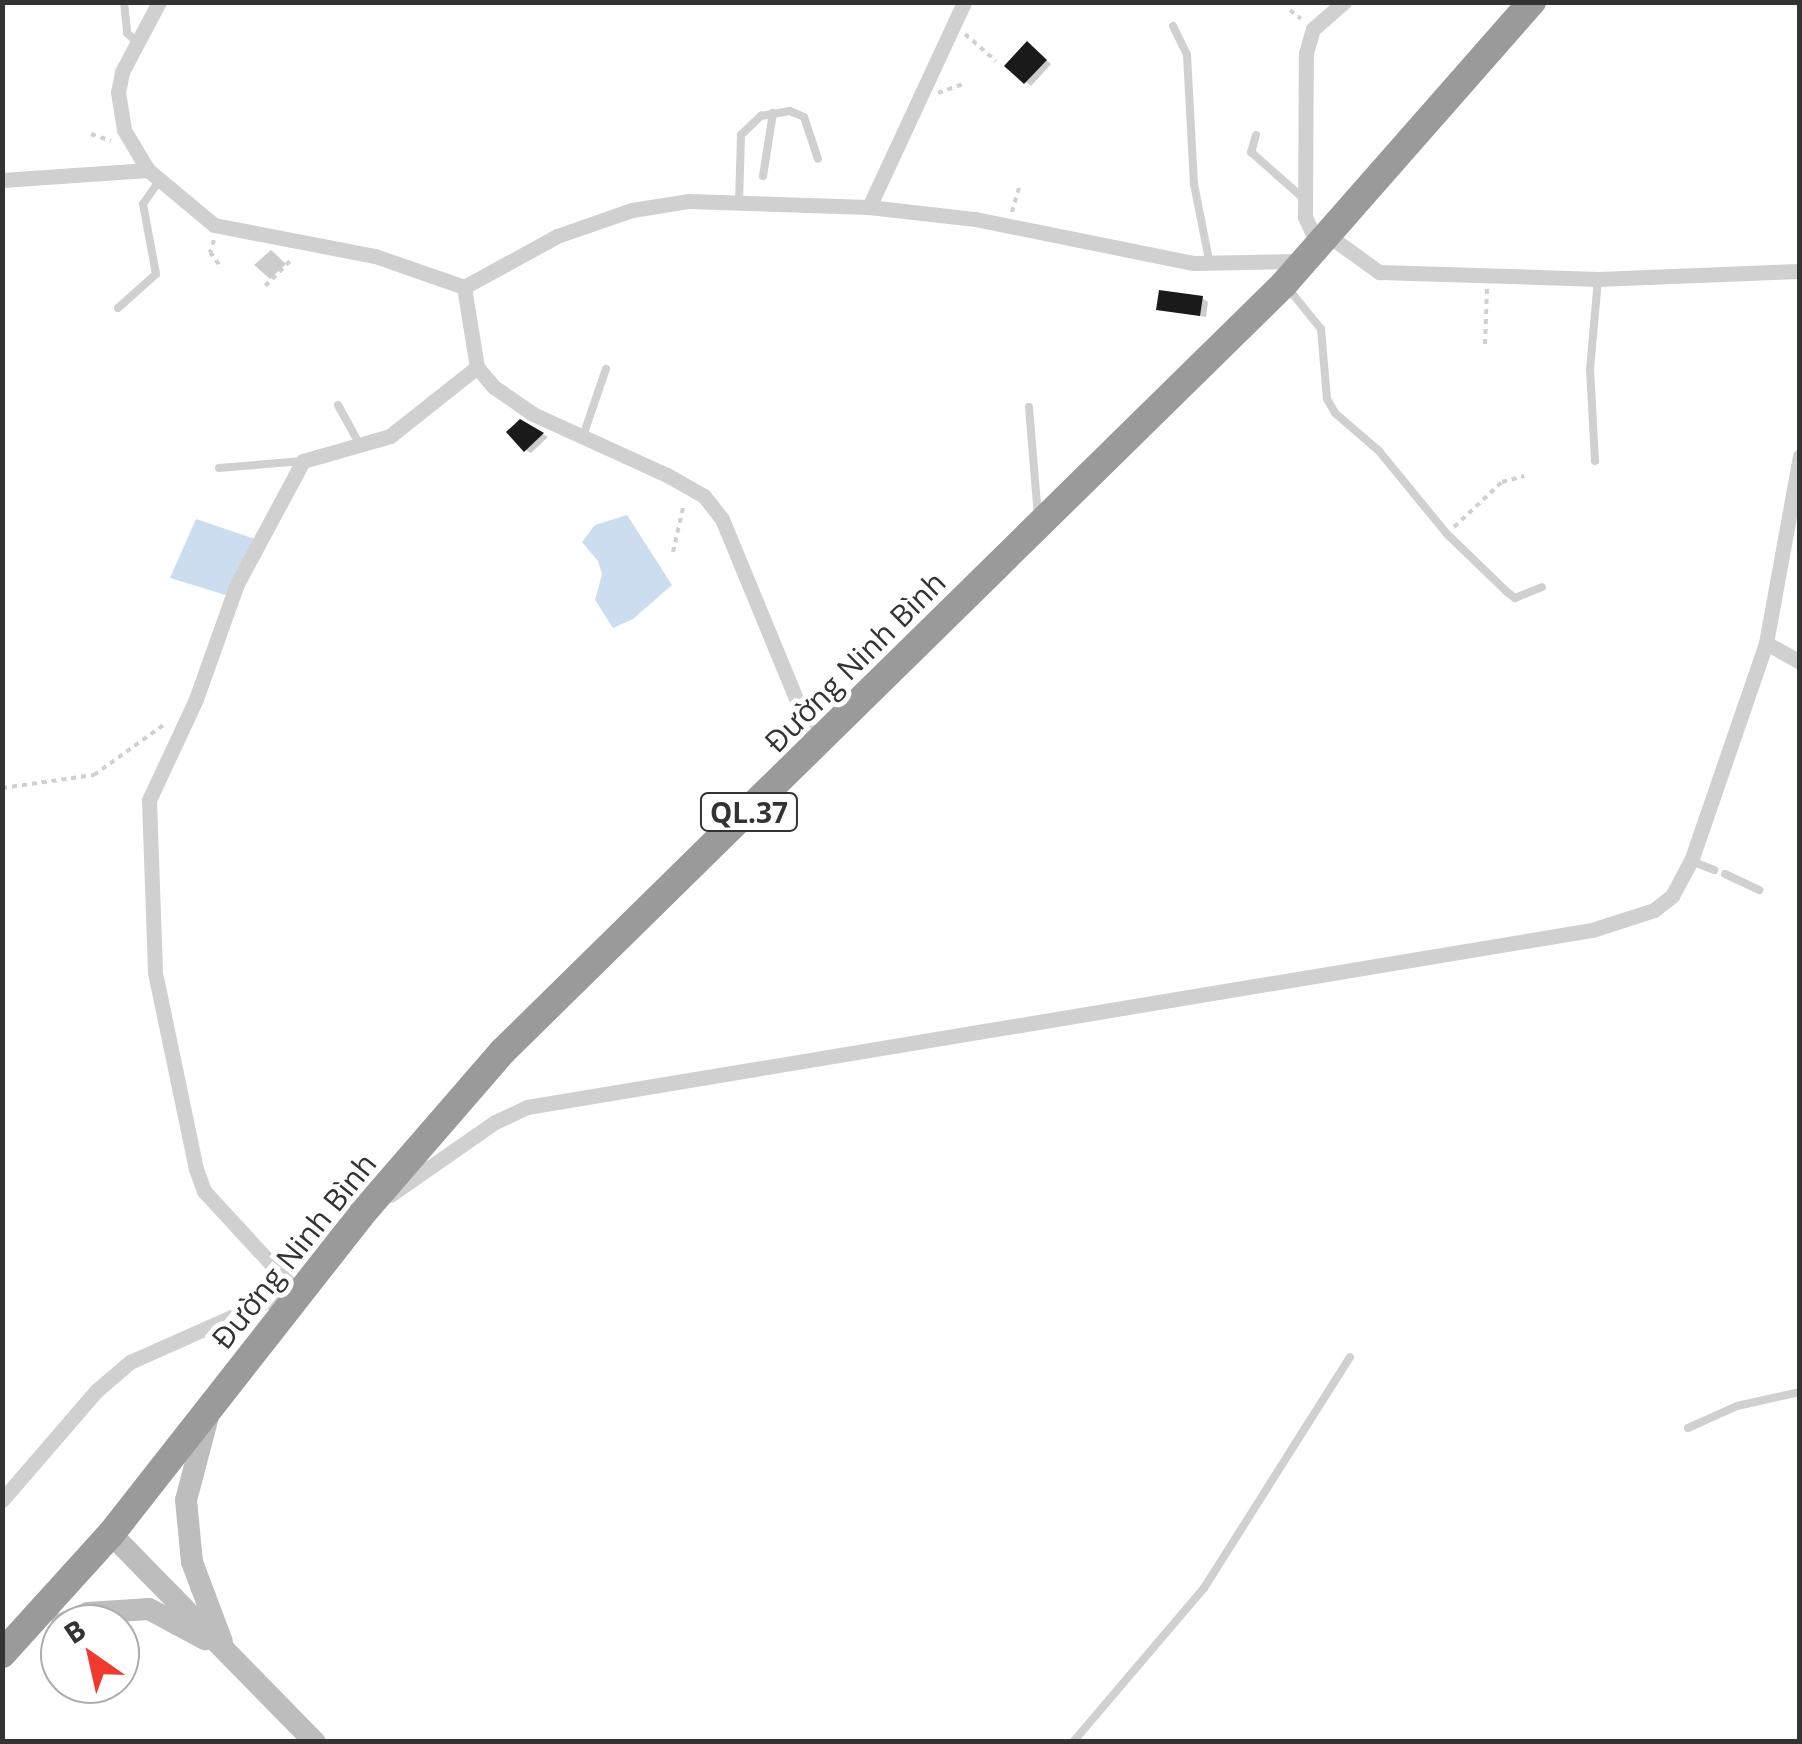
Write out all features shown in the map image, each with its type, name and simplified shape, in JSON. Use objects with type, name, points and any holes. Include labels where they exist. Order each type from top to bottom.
[{"type":"highway","name":"Đường Ninh Bình","points":[[5,1651],[112,1534],[360,1216],[503,1051],[1284,284],[1532,2]]},
{"type":"main road","points":[[210,1407],[186,1500],[192,1562],[225,1650]]},
{"type":"main road","points":[[112,1534],[315,1742]]},
{"type":"main road","points":[[140,1610],[149,1609],[225,1650]]},
{"type":"main road","points":[[5,1651],[40,1634]]},
{"type":"street","points":[[159,2],[122,72],[119,111],[154,176],[221,227],[375,256],[464,286],[546,241],[621,213],[689,201],[869,207],[1007,226],[1210,265],[1318,248],[1379,272],[1598,279],[1800,271]]},
{"type":"street","points":[[869,207],[964,2]]},
{"type":"street","points":[[1318,248],[1308,231],[1308,41],[1344,2]]},
{"type":"street","points":[[2,180],[154,176]]},
{"type":"street","points":[[464,286],[478,367],[494,388],[533,414],[688,487],[722,519],[816,747]]},
{"type":"street","points":[[295,1298],[204,1190],[183,1122],[156,972],[149,800],[196,699],[237,584],[302,461],[361,446],[407,425],[478,367]]},
{"type":"street","points":[[360,1216],[495,1122],[528,1107],[1592,930],[1654,910],[1672,896],[1691,861],[1766,643],[1800,456]]},
{"type":"street","points":[[1766,643],[1800,662]]},
{"type":"street","points":[[2,1500],[85,1402],[130,1362],[267,1301],[295,1298]]},
{"type":"lane","points":[[124,2],[127,33],[138,43]]},
{"type":"lane","points":[[1174,26],[1188,55],[1194,184],[1210,265]]},
{"type":"lane","points":[[762,176],[773,113]]},
{"type":"lane","points":[[739,204],[741,135],[773,113],[804,117],[818,159]]},
{"type":"lane","points":[[1256,135],[1251,152],[1307,201]]},
{"type":"lane","points":[[118,308],[156,274],[144,204],[154,176]]},
{"type":"lane","points":[[1595,461],[1590,369],[1598,279]]},
{"type":"lane","points":[[1284,284],[1321,329],[1327,400],[1335,413],[1379,451],[1447,534],[1515,598],[1542,588]]},
{"type":"lane","points":[[583,436],[606,368]]},
{"type":"lane","points":[[338,406],[361,446]]},
{"type":"lane","points":[[1029,407],[1038,526]]},
{"type":"lane","points":[[219,468],[302,461]]},
{"type":"lane","points":[[1691,861],[1714,870]]},
{"type":"lane","points":[[1724,874],[1760,890]]},
{"type":"lane","points":[[1073,1742],[1204,1588],[1350,1356]]},
{"type":"lane","points":[[1688,1428],[1737,1406],[1800,1392]]},
{"type":"path","points":[[952,27],[984,46],[996,61]]},
{"type":"path","points":[[1007,226],[1020,187]]},
{"type":"path","points":[[220,266],[210,248],[221,227]]},
{"type":"path","points":[[265,286],[300,242]]},
{"type":"path","points":[[1485,344],[1487,274]]},
{"type":"path","points":[[1447,534],[1502,482],[1524,476]]},
{"type":"path","points":[[672,552],[688,487]]},
{"type":"path","points":[[2,788],[94,775],[196,699]]},
{"type":"water","points":[[627,515],[672,585],[633,619],[613,628],[595,600],[602,574],[598,561],[582,542],[595,525]]},
{"type":"water","points":[[196,519],[255,539],[229,596],[170,578]]},
{"type":"building","points":[[1027,41],[1047,60],[1024,84],[1004,66]]},
{"type":"building","points":[[1159,290],[1203,296],[1200,316],[1156,310]]},
{"type":"building","points":[[520,419],[544,433],[524,452],[506,432]]}]
